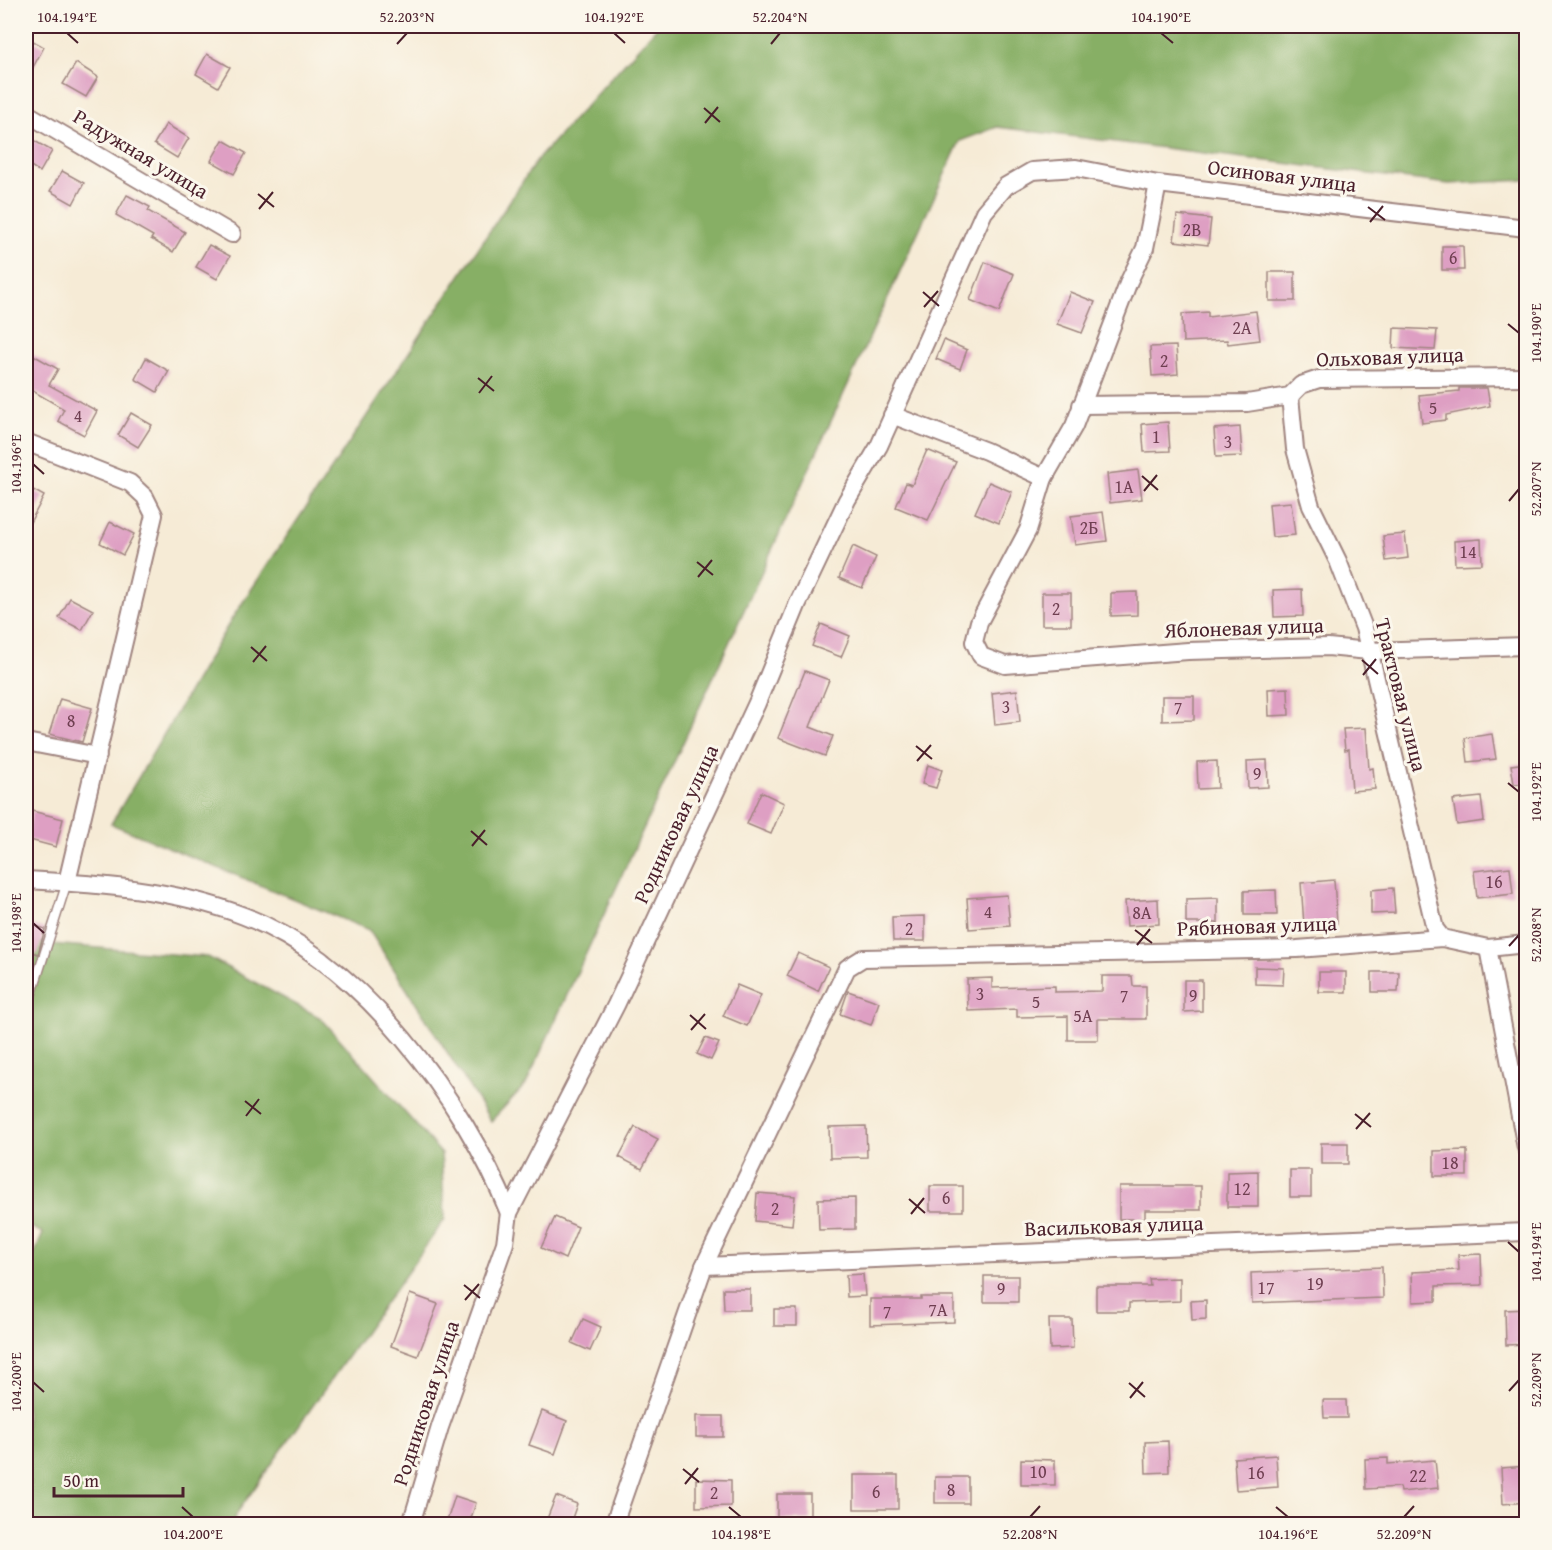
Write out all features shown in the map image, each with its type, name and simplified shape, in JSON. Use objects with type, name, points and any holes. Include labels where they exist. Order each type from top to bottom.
[{"type":"street","name":"Радужная улица","points":[[26,113],[232,234]]},
{"type":"street","name":"Осиновая улица","points":[[1032,171],[1076,168],[1158,184],[1527,228]]},
{"type":"street","name":"Родниковая улица","points":[[411,1524],[440,1427],[505,1243],[509,1213],[616,1005],[757,703],[798,603],[892,415],[984,212],[1006,186],[1032,171]]},
{"type":"street","points":[[892,415],[986,451],[1044,478],[1074,426],[1129,281],[1145,248],[1158,184]]},
{"type":"street","name":"Ольховая улица","points":[[1081,405],[1247,403],[1290,396],[1301,385],[1318,379],[1527,376]]},
{"type":"street","name":"Трактовая улица","points":[[1290,396],[1295,449],[1311,506],[1338,561],[1364,628],[1435,928],[1442,938]]},
{"type":"street","points":[[26,442],[130,483],[145,497],[154,515],[67,882]]},
{"type":"street","name":"Яблоневая улица","points":[[1044,478],[1029,530],[979,622],[974,642],[981,656],[1005,665],[1188,651],[1328,647],[1369,651],[1527,646]]},
{"type":"street","points":[[26,742],[98,756]]},
{"type":"street","points":[[26,880],[138,890],[211,905],[256,922],[297,943],[333,967],[389,1023],[465,1125],[491,1170],[509,1213]]},
{"type":"street","name":"Рябиновая улица","points":[[704,1266],[847,968],[863,958],[1297,949],[1442,938],[1488,948],[1527,944]]},
{"type":"street","points":[[1488,948],[1527,1148]]},
{"type":"street","name":"Васильковая улица","points":[[704,1266],[1527,1232]]},
{"type":"street","points":[[614,1524],[704,1266]]},
{"type":"lane","points":[[26,1012],[67,882]]},
{"type":"green space","points":[[658,26],[1526,26],[1526,180],[1449,184],[997,127],[960,141],[526,1084],[491,1121],[369,930],[111,824],[233,617],[537,160]]},
{"type":"green space","points":[[39,943],[208,957],[321,1018],[441,1153],[445,1219],[237,1513],[233,1524],[26,1524],[26,1274],[43,1233],[26,1225],[26,992]]},
{"type":"building","points":[[26,37],[44,47],[26,80]]},
{"type":"building","points":[[207,54],[230,67],[218,87],[196,74]]},
{"type":"building","points":[[76,63],[98,77],[86,97],[63,84]]},
{"type":"building","points":[[166,124],[189,138],[177,158],[154,144]]},
{"type":"building","points":[[26,136],[52,151],[40,172],[26,163]]},
{"type":"building","points":[[223,140],[246,153],[234,174],[211,161]]},
{"type":"building","points":[[62,171],[84,183],[73,204],[50,191]]},
{"type":"building","points":[[127,195],[150,207],[148,211],[185,232],[173,252],[151,239],[153,236],[116,215]]},
{"type":"building","points":[[1177,215],[1211,219],[1208,245],[1174,241]]},
{"type":"building","points":[[209,245],[230,256],[217,279],[196,267]]},
{"type":"building","points":[[1442,246],[1463,246],[1464,270],[1442,270]]},
{"type":"building","points":[[985,262],[1014,274],[999,312],[970,300]]},
{"type":"building","points":[[1269,272],[1295,272],[1295,301],[1269,301]]},
{"type":"building","points":[[1070,292],[1095,302],[1082,333],[1057,324]]},
{"type":"building","points":[[1256,311],[1260,340],[1228,344],[1227,340],[1183,342],[1182,314],[1208,312],[1208,317]]},
{"type":"building","points":[[1394,328],[1437,330],[1435,350],[1393,348]]},
{"type":"building","points":[[944,340],[967,350],[960,369],[936,359]]},
{"type":"building","points":[[1176,346],[1178,374],[1152,376],[1150,347]]},
{"type":"building","points":[[26,351],[58,369],[49,385],[97,411],[84,435],[58,421],[64,409],[26,387]]},
{"type":"building","points":[[146,358],[169,371],[157,392],[135,379]]},
{"type":"building","points":[[1459,388],[1487,388],[1490,406],[1446,415],[1446,420],[1422,423],[1419,395],[1459,391]]},
{"type":"building","points":[[131,413],[152,425],[138,447],[118,435]]},
{"type":"building","points":[[1168,422],[1170,451],[1144,452],[1142,424]]},
{"type":"building","points":[[1240,427],[1242,456],[1216,457],[1214,429]]},
{"type":"building","points":[[927,450],[956,462],[928,520],[896,507],[906,483],[912,485]]},
{"type":"building","points":[[1138,470],[1142,499],[1110,503],[1107,474]]},
{"type":"building","points":[[989,482],[1012,492],[999,523],[975,513]]},
{"type":"building","points":[[26,486],[44,496],[26,530]]},
{"type":"building","points":[[1291,502],[1295,535],[1272,537],[1269,504]]},
{"type":"building","points":[[1103,512],[1107,541],[1075,545],[1071,516]]},
{"type":"building","points":[[110,522],[134,534],[123,555],[100,543]]},
{"type":"building","points":[[1405,534],[1408,558],[1386,561],[1383,536]]},
{"type":"building","points":[[1481,539],[1482,564],[1455,565],[1454,541]]},
{"type":"building","points":[[853,546],[876,557],[862,588],[839,578]]},
{"type":"building","points":[[1302,589],[1303,616],[1274,617],[1273,590]]},
{"type":"building","points":[[1137,592],[1137,615],[1111,616],[1111,593]]},
{"type":"building","points":[[1042,593],[1071,593],[1071,625],[1042,625]]},
{"type":"building","points":[[70,598],[93,610],[82,630],[59,618]]},
{"type":"building","points":[[821,624],[850,636],[841,657],[812,646]]},
{"type":"building","points":[[805,671],[829,680],[810,727],[833,736],[825,756],[778,738]]},
{"type":"building","points":[[1288,688],[1289,715],[1269,716],[1268,689]]},
{"type":"building","points":[[1017,690],[1020,722],[995,725],[992,693]]},
{"type":"building","points":[[1162,696],[1194,696],[1194,720],[1162,721]]},
{"type":"building","points":[[60,699],[92,708],[82,742],[49,734]]},
{"type":"building","points":[[1366,728],[1369,769],[1373,768],[1375,789],[1352,791],[1349,749],[1345,750],[1343,729]]},
{"type":"building","points":[[1492,734],[1496,759],[1468,762],[1465,738]]},
{"type":"building","points":[[1267,760],[1268,787],[1248,788],[1247,761]]},
{"type":"building","points":[[1217,761],[1218,788],[1198,789],[1197,762]]},
{"type":"building","points":[[1527,763],[1527,783],[1514,784],[1511,765]]},
{"type":"building","points":[[928,765],[942,770],[936,788],[922,784]]},
{"type":"building","points":[[761,792],[784,803],[771,834],[747,824]]},
{"type":"building","points":[[1481,797],[1484,821],[1457,825],[1453,800]]},
{"type":"building","points":[[32,811],[63,819],[56,847],[26,839]]},
{"type":"building","points":[[1510,867],[1513,894],[1477,898],[1474,871]]},
{"type":"building","points":[[1334,880],[1337,923],[1304,925],[1301,883]]},
{"type":"building","points":[[1393,888],[1395,913],[1371,914],[1371,890]]},
{"type":"building","points":[[1276,890],[1277,915],[1244,915],[1244,891]]},
{"type":"building","points":[[1007,895],[1010,926],[969,929],[967,898]]},
{"type":"building","points":[[1218,898],[1218,923],[1186,923],[1186,899]]},
{"type":"building","points":[[1158,899],[1159,924],[1127,926],[1125,901]]},
{"type":"building","points":[[925,916],[925,941],[893,941],[892,917]]},
{"type":"building","points":[[26,923],[45,929],[38,954],[26,950]]},
{"type":"building","points":[[798,953],[829,967],[818,991],[787,976]]},
{"type":"building","points":[[1255,967],[1284,968],[1283,985],[1255,984]]},
{"type":"building","points":[[1319,972],[1346,972],[1346,992],[1319,992]]},
{"type":"building","points":[[1372,972],[1399,972],[1398,992],[1372,992]]},
{"type":"building","points":[[1102,976],[1132,976],[1133,986],[1146,986],[1146,1019],[1098,1019],[1098,1040],[1068,1040],[1068,1016],[1017,1017],[1017,1009],[968,1011],[967,979],[992,978],[992,988],[1055,986],[1055,992],[1102,991]]},
{"type":"building","points":[[1184,980],[1202,980],[1202,1011],[1184,1012]]},
{"type":"building","points":[[737,985],[761,995],[747,1026],[723,1016]]},
{"type":"building","points":[[848,991],[879,1002],[871,1025],[840,1014]]},
{"type":"building","points":[[705,1038],[719,1043],[711,1060],[697,1054]]},
{"type":"building","points":[[866,1126],[867,1157],[830,1158],[829,1127]]},
{"type":"building","points":[[635,1127],[658,1139],[642,1169],[619,1157]]},
{"type":"building","points":[[1321,1143],[1348,1143],[1348,1164],[1321,1164]]},
{"type":"building","points":[[1467,1150],[1467,1176],[1434,1176],[1434,1151]]},
{"type":"building","points":[[1290,1170],[1311,1170],[1311,1197],[1290,1197]]},
{"type":"building","points":[[1258,1171],[1258,1207],[1227,1207],[1227,1172]]},
{"type":"building","points":[[930,1186],[963,1186],[963,1211],[930,1211]]},
{"type":"building","points":[[1119,1186],[1201,1186],[1201,1210],[1145,1210],[1145,1219],[1119,1219]]},
{"type":"building","points":[[757,1193],[795,1196],[792,1225],[755,1221]]},
{"type":"building","points":[[855,1198],[855,1229],[819,1230],[818,1199]]},
{"type":"building","points":[[555,1217],[578,1227],[565,1259],[541,1248]]},
{"type":"building","points":[[1481,1254],[1482,1285],[1436,1286],[1436,1301],[1413,1302],[1412,1272],[1459,1270],[1458,1255]]},
{"type":"building","points":[[1382,1267],[1383,1298],[1252,1303],[1251,1273]]},
{"type":"building","points":[[863,1274],[865,1296],[847,1297],[846,1275]]},
{"type":"building","points":[[984,1276],[1018,1276],[1018,1302],[984,1302]]},
{"type":"building","points":[[1180,1278],[1180,1301],[1129,1303],[1129,1311],[1096,1311],[1096,1286],[1150,1286],[1149,1279]]},
{"type":"building","points":[[723,1289],[750,1289],[750,1310],[724,1310]]},
{"type":"building","points":[[410,1294],[438,1304],[418,1356],[391,1346]]},
{"type":"building","points":[[921,1297],[954,1297],[954,1322],[870,1325],[870,1299],[921,1299]]},
{"type":"building","points":[[1206,1300],[1206,1319],[1192,1320],[1191,1301]]},
{"type":"building","points":[[774,1309],[797,1309],[797,1326],[774,1326]]},
{"type":"building","points":[[1527,1309],[1527,1344],[1506,1345],[1505,1310]]},
{"type":"building","points":[[583,1319],[601,1327],[590,1351],[572,1343]]},
{"type":"building","points":[[1049,1319],[1072,1319],[1073,1348],[1050,1349]]},
{"type":"building","points":[[1323,1400],[1346,1400],[1347,1418],[1324,1418]]},
{"type":"building","points":[[542,1411],[567,1421],[555,1454],[529,1445]]},
{"type":"building","points":[[696,1416],[723,1416],[723,1437],[696,1437]]},
{"type":"building","points":[[1168,1441],[1169,1472],[1146,1473],[1145,1442]]},
{"type":"building","points":[[1276,1455],[1278,1487],[1236,1490],[1234,1458]]},
{"type":"building","points":[[1388,1458],[1388,1464],[1435,1460],[1438,1488],[1401,1492],[1400,1487],[1366,1489],[1365,1459]]},
{"type":"building","points":[[1021,1459],[1055,1460],[1055,1485],[1021,1485]]},
{"type":"building","points":[[1527,1466],[1527,1502],[1503,1504],[1501,1468]]},
{"type":"building","points":[[854,1475],[898,1475],[898,1509],[854,1509]]},
{"type":"building","points":[[935,1477],[968,1477],[968,1503],[935,1503]]},
{"type":"building","points":[[696,1479],[731,1480],[731,1506],[696,1507]]},
{"type":"building","points":[[777,1494],[810,1494],[810,1520],[777,1520]]},
{"type":"building","points":[[455,1496],[476,1503],[469,1524],[446,1524]]},
{"type":"building","points":[[556,1496],[577,1504],[570,1524],[545,1524]]}]
